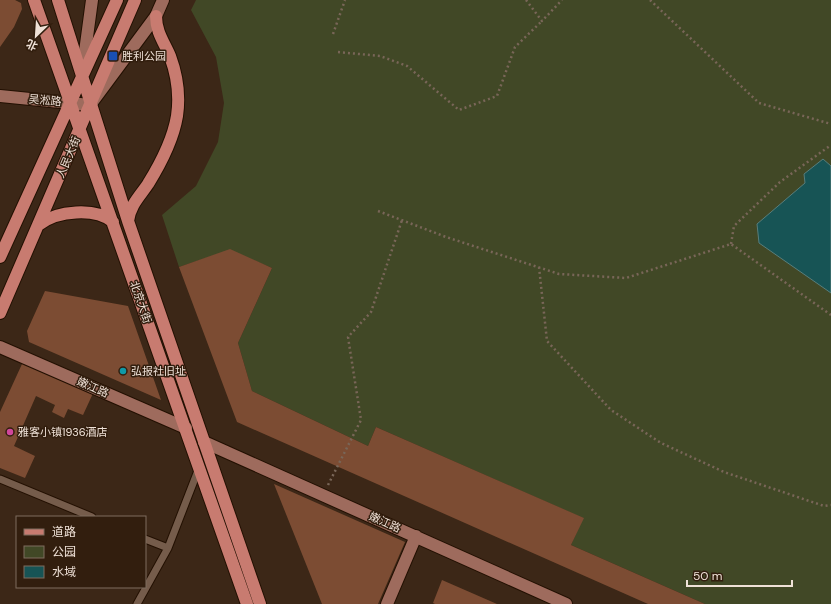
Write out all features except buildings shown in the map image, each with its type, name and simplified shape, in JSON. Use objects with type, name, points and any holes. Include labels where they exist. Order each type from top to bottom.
[{"type":"main road","name":"北京大街","points":[[34,0],[247,604]]},
{"type":"main road","name":"北京大街","points":[[58,0],[128,221],[260,604]]},
{"type":"main road","points":[[81,76],[92,0]]},
{"type":"main road","name":"人民大街","points":[[0,257],[81,76],[117,0]]},
{"type":"main road","name":"人民大街","points":[[0,313],[40,224],[135,0]]},
{"type":"main road","points":[[90,105],[156,16],[164,0]]},
{"type":"main road","points":[[128,221],[132,207],[154,174],[168,146],[177,116],[178,101],[174,70],[170,56],[157,31],[156,16]]},
{"type":"main road","name":"吴淞路","points":[[0,96],[90,105]]},
{"type":"main road","points":[[40,224],[48,218],[68,213],[97,214],[104,216],[113,222]]},
{"type":"main road","name":"嫩江路","points":[[0,347],[186,428]]},
{"type":"main road","name":"嫩江路","points":[[204,442],[566,604]]},
{"type":"main road","points":[[387,604],[416,536]]},
{"type":"lane","points":[[146,588],[168,548],[199,468]]},
{"type":"lane","points":[[0,479],[90,516]]},
{"type":"lane","points":[[146,539],[168,548]]},
{"type":"lane","points":[[137,604],[146,588]]},
{"type":"path","points":[[333,34],[345,0]]},
{"type":"path","points":[[526,0],[542,21]]},
{"type":"path","points":[[338,52],[380,56],[407,66],[459,110],[497,96],[515,47],[562,0]]},
{"type":"path","points":[[650,0],[759,103],[831,124]]},
{"type":"path","points":[[731,244],[734,226],[780,182],[831,145]]},
{"type":"path","points":[[378,211],[446,237],[559,274],[626,278],[731,244]]},
{"type":"path","points":[[323,494],[362,420],[348,337],[371,312],[402,220]]},
{"type":"path","points":[[731,244],[831,315]]},
{"type":"path","points":[[539,267],[547,341],[611,410],[661,443],[724,472],[824,506],[831,505]]},
{"type":"green space","points":[[196,0],[831,0],[831,604],[705,604],[571,545],[583,518],[376,427],[368,446],[252,391],[238,343],[272,268],[230,250],[179,267],[162,215],[196,186],[218,142],[224,103],[216,57],[191,10]]},
{"type":"water","points":[[823,159],[831,166],[831,293],[759,243],[757,224],[805,183],[804,174]]},
{"type":"place","name":"胜利公园","points":[[113,56]]},
{"type":"place","name":"弘报社旧址","points":[[123,371]]},
{"type":"place","name":"雅客小镇1936酒店","points":[[10,432]]}]
